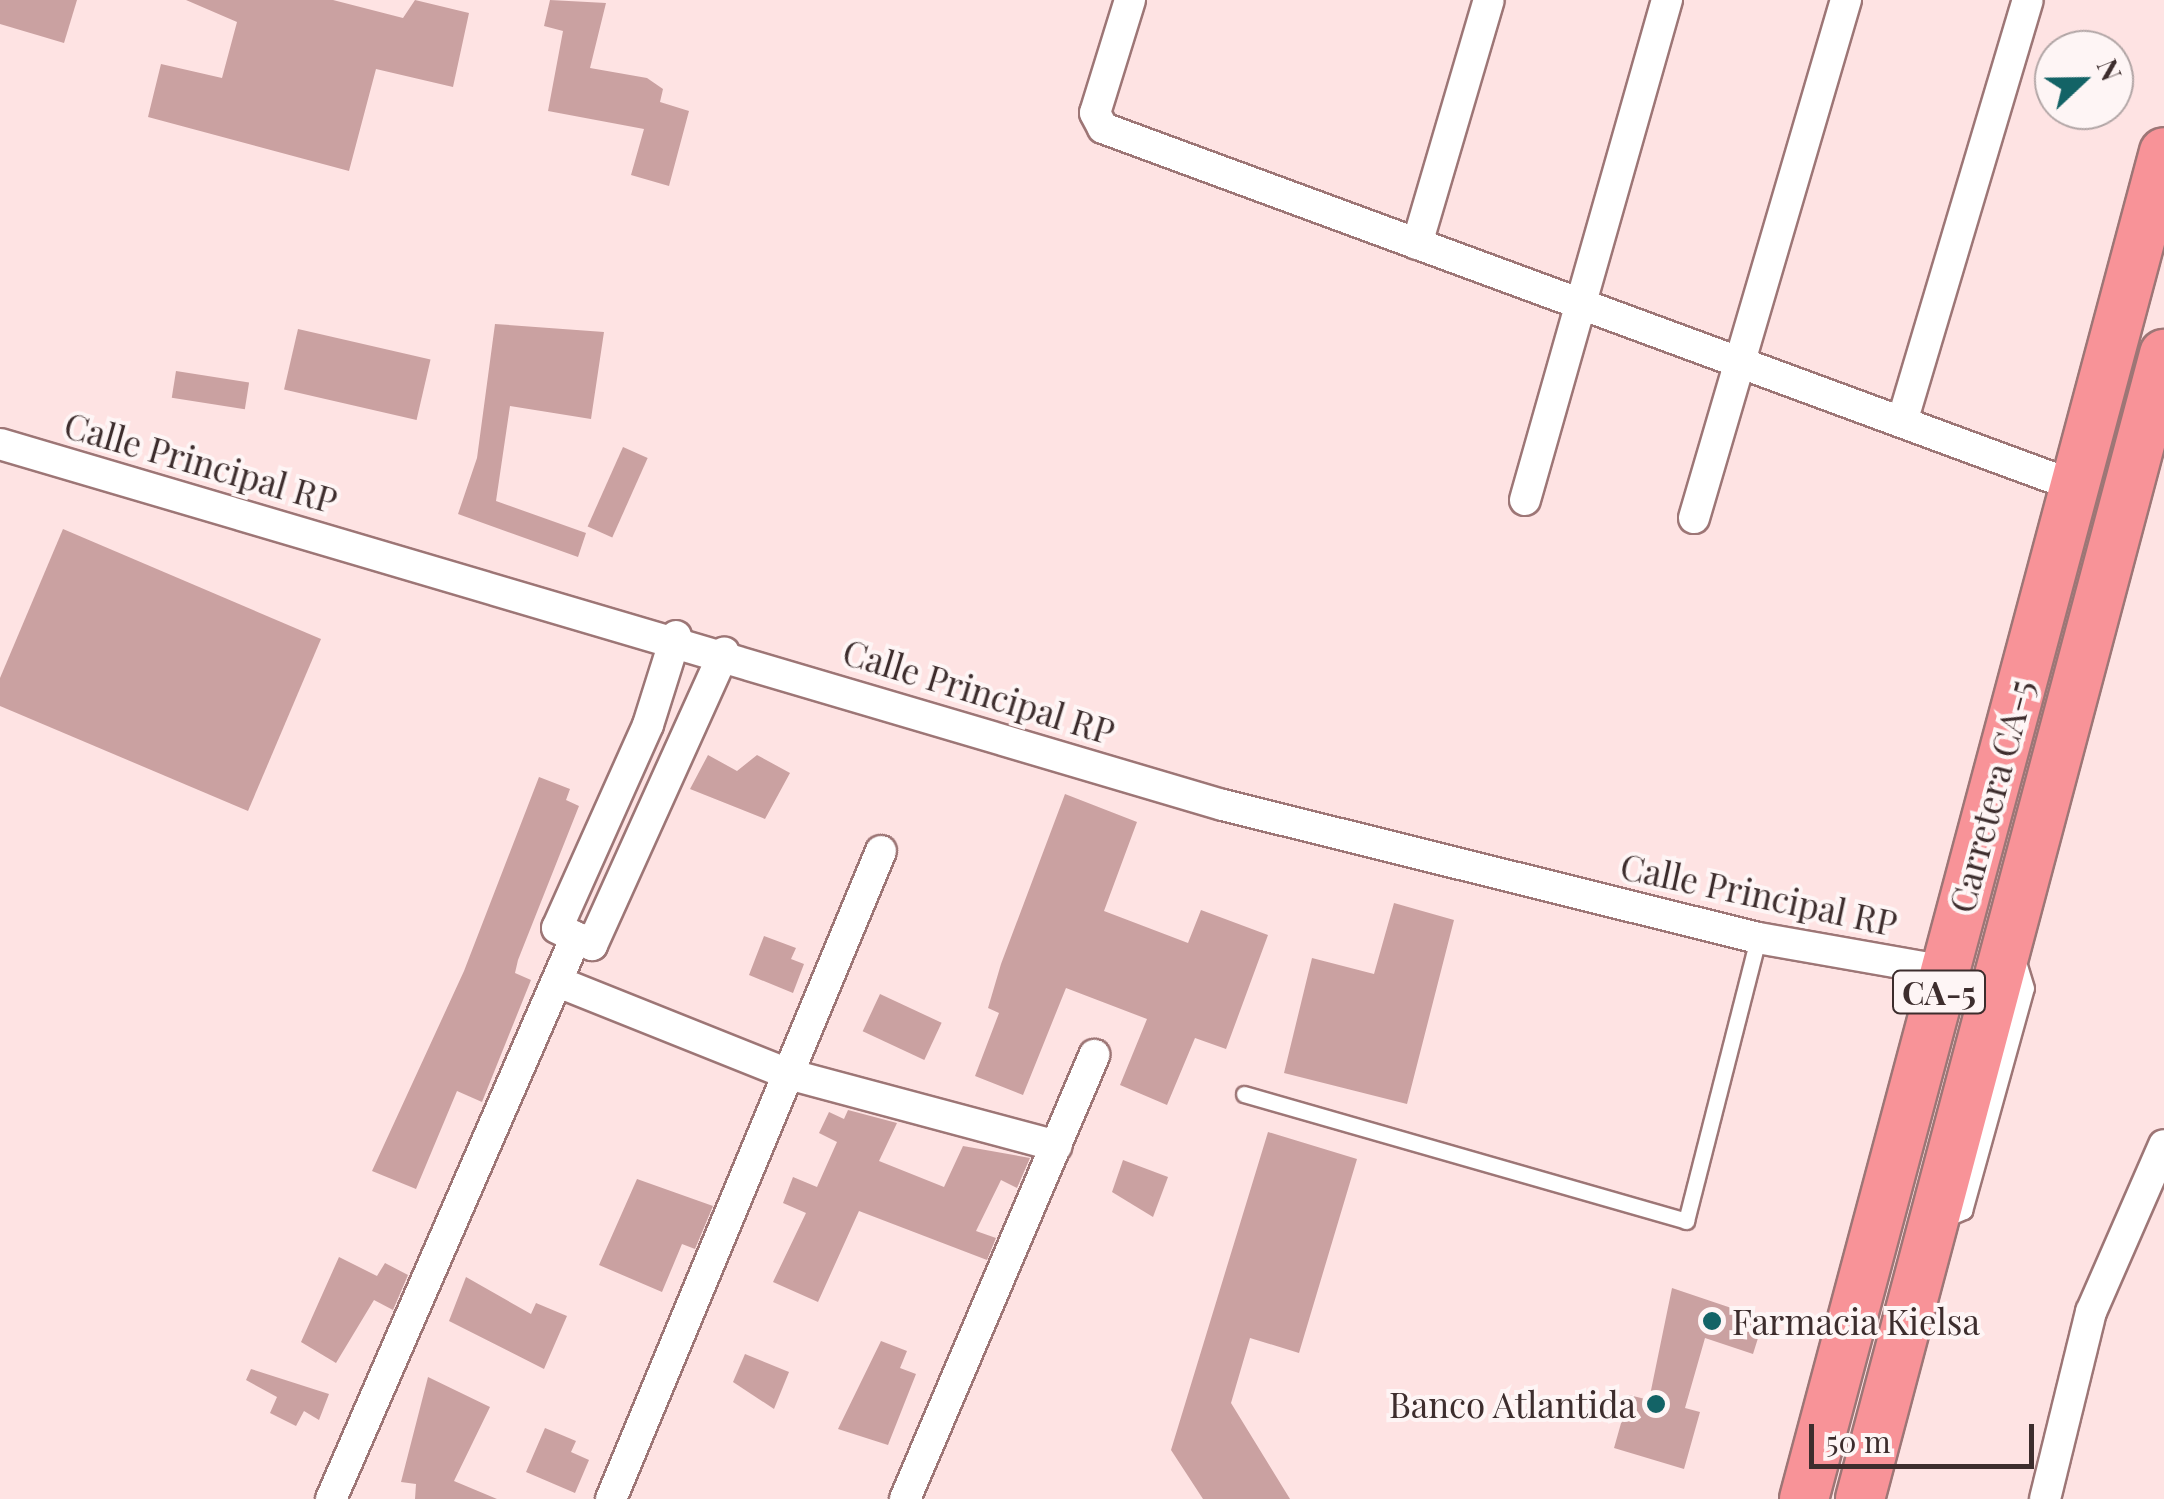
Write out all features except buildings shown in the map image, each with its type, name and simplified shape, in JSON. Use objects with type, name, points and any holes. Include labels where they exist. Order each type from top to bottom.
[{"type":"highway","name":"Carretera CA-5","points":[[1804,1499],[2164,152]]},
{"type":"highway","points":[[2095,598],[2162,258],[2141,235]]},
{"type":"highway","name":"Carretera CA-5","points":[[1860,1499],[2012,941],[2095,598],[2164,354]]},
{"type":"highway","points":[[1882,1499],[1942,1292],[1932,1224]]},
{"type":"street","points":[[1130,0],[1095,113],[1103,128],[2072,485]]},
{"type":"street","points":[[1417,244],[1489,0]]},
{"type":"street","points":[[1525,500],[1667,0]]},
{"type":"street","points":[[1694,518],[1746,365],[1846,0]]},
{"type":"street","points":[[1902,422],[2028,0]]},
{"type":"street","name":"Calle Principal RP","points":[[0,444],[676,636],[1223,804],[1758,938],[1945,971]]},
{"type":"street","points":[[331,1499],[576,937],[676,636]]},
{"type":"street","points":[[576,937],[724,652]]},
{"type":"street","points":[[611,1499],[880,851]]},
{"type":"street","points":[[558,982],[788,1074],[1056,1146]]},
{"type":"street","points":[[906,1499],[1094,1055]]},
{"type":"street","points":[[2045,1499],[2091,1312],[2164,1145]]},
{"type":"lane","points":[[1244,1094],[1686,1221],[1758,938]]},
{"type":"place","name":"Farmacia Kielsa","points":[[1712,1321]]},
{"type":"place","name":"Banco Atlantida","points":[[1656,1404]]}]
